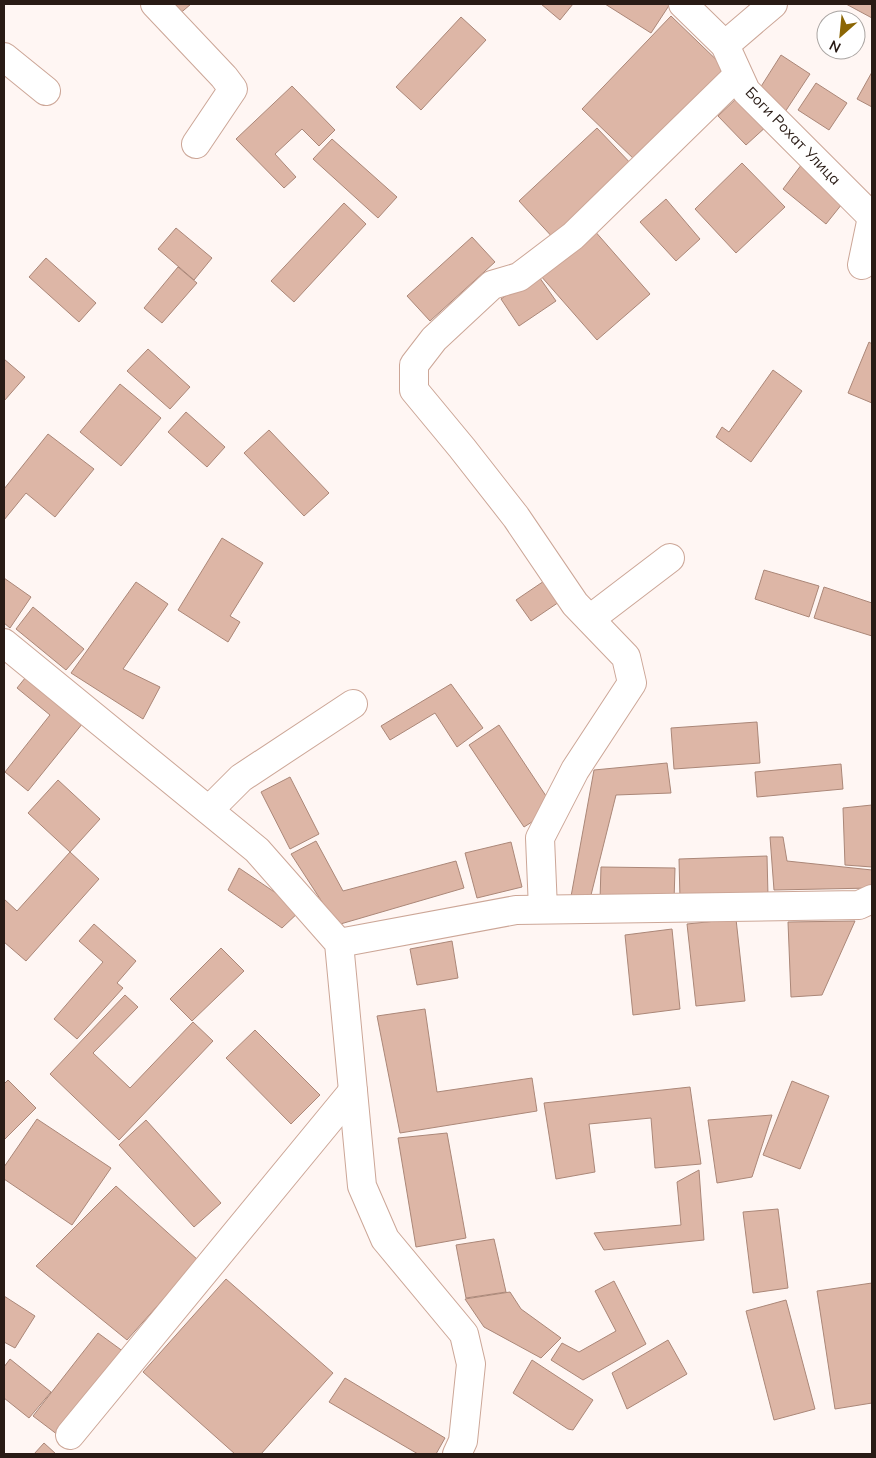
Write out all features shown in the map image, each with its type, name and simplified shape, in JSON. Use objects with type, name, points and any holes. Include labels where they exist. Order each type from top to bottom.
[{"type":"street","points":[[155,4],[233,89],[196,144]]},
{"type":"street","name":"Боги Рохат Улица","points":[[683,4],[725,44],[746,91],[872,217]]},
{"type":"street","points":[[725,44],[773,4]]},
{"type":"street","points":[[4,57],[46,91]]},
{"type":"street","points":[[544,909],[540,838],[575,770],[632,683],[626,658],[575,604],[516,517],[414,390],[414,365],[434,339],[492,285],[519,277],[573,236],[738,75]]},
{"type":"street","points":[[862,265],[872,217]]},
{"type":"street","points":[[590,619],[670,558]]},
{"type":"street","points":[[4,643],[257,850],[339,943],[362,1186],[385,1239],[464,1334],[472,1364],[463,1441],[457,1454]]},
{"type":"street","points":[[209,810],[241,778],[353,704]]},
{"type":"street","points":[[339,943],[516,910],[868,909]]},
{"type":"street","points":[[70,1435],[353,1091]]},
{"type":"building","points":[[165,4],[191,4],[177,16]]},
{"type":"building","points":[[541,4],[573,4],[560,20]]},
{"type":"building","points":[[605,4],[670,4],[651,33]]},
{"type":"building","points":[[846,4],[872,4],[872,18],[866,15],[866,10],[857,10]]},
{"type":"building","points":[[671,16],[727,70],[637,162],[582,109]]},
{"type":"building","points":[[461,17],[486,40],[421,110],[396,87]]},
{"type":"building","points":[[781,55],[810,74],[783,115],[755,96]]},
{"type":"building","points":[[872,72],[872,107],[857,99]]},
{"type":"building","points":[[816,83],[847,103],[829,130],[798,110]]},
{"type":"building","points":[[292,86],[335,130],[319,146],[302,129],[275,154],[296,177],[284,188],[236,139]]},
{"type":"building","points":[[740,95],[768,125],[746,145],[718,116]]},
{"type":"building","points":[[597,128],[635,168],[556,241],[519,201]]},
{"type":"building","points":[[332,139],[397,197],[378,218],[313,159]]},
{"type":"building","points":[[742,163],[785,207],[736,253],[695,209]]},
{"type":"building","points":[[802,164],[846,199],[826,224],[783,189]]},
{"type":"building","points":[[666,199],[700,239],[676,261],[640,222]]},
{"type":"building","points":[[344,203],[366,224],[294,302],[271,281]]},
{"type":"building","points":[[176,228],[212,258],[194,280],[158,249]]},
{"type":"building","points":[[593,229],[650,294],[597,340],[540,275]]},
{"type":"building","points":[[472,237],[495,262],[430,321],[407,296]]},
{"type":"building","points":[[46,258],[96,303],[79,322],[29,277]]},
{"type":"building","points":[[178,267],[197,283],[162,323],[144,308]]},
{"type":"building","points":[[537,274],[556,301],[519,326],[501,299]]},
{"type":"building","points":[[869,342],[872,344],[872,403],[848,393]]},
{"type":"building","points":[[148,349],[190,387],[170,409],[127,371]]},
{"type":"building","points":[[4,359],[25,377],[4,401]]},
{"type":"building","points":[[773,370],[802,391],[751,462],[716,437],[722,427],[729,432]]},
{"type":"building","points":[[120,384],[161,418],[121,466],[80,432]]},
{"type":"building","points":[[186,412],[225,447],[207,467],[168,432]]},
{"type":"building","points":[[269,430],[329,493],[304,516],[244,453]]},
{"type":"building","points":[[48,434],[94,469],[55,517],[26,493],[4,520],[4,489]]},
{"type":"building","points":[[222,538],[263,563],[230,616],[240,622],[228,642],[178,610]]},
{"type":"building","points":[[764,570],[819,586],[809,617],[755,599]]},
{"type":"building","points":[[553,575],[568,596],[531,621],[516,600]]},
{"type":"building","points":[[4,578],[31,597],[10,628],[4,623]]},
{"type":"building","points":[[136,582],[168,604],[123,669],[160,687],[143,719],[71,673]]},
{"type":"building","points":[[824,587],[872,603],[872,636],[814,618]]},
{"type":"building","points":[[33,607],[84,649],[66,670],[16,629]]},
{"type":"building","points":[[30,672],[87,718],[28,791],[5,772],[50,715],[17,688]]},
{"type":"building","points":[[451,684],[483,728],[457,747],[435,713],[390,740],[381,726]]},
{"type":"building","points":[[757,722],[760,763],[674,769],[671,728]]},
{"type":"building","points":[[499,725],[554,808],[524,827],[469,745]]},
{"type":"building","points":[[667,763],[671,793],[616,795],[589,903],[570,902],[594,770]]},
{"type":"building","points":[[841,764],[843,789],[757,797],[755,772]]},
{"type":"building","points":[[290,777],[319,834],[290,849],[261,792]]},
{"type":"building","points":[[58,780],[100,819],[70,852],[28,813]]},
{"type":"building","points":[[872,805],[872,867],[845,865],[843,808]]},
{"type":"building","points":[[770,837],[783,837],[787,861],[872,870],[872,888],[774,890]]},
{"type":"building","points":[[316,841],[343,891],[456,861],[464,888],[337,925],[291,854]]},
{"type":"building","points":[[511,842],[522,887],[477,898],[465,853]]},
{"type":"building","points":[[70,852],[99,879],[26,961],[4,942],[4,899],[17,911]]},
{"type":"building","points":[[767,856],[768,896],[680,899],[679,859]]},
{"type":"building","points":[[601,867],[675,868],[674,901],[600,900]]},
{"type":"building","points":[[239,868],[301,910],[282,928],[228,890]]},
{"type":"building","points":[[736,919],[745,1001],[696,1006],[687,924]]},
{"type":"building","points":[[855,921],[822,995],[791,997],[788,922]]},
{"type":"building","points":[[94,924],[136,961],[117,983],[123,988],[77,1039],[54,1019],[103,962],[79,941]]},
{"type":"building","points":[[672,929],[680,1009],[633,1015],[625,935]]},
{"type":"building","points":[[452,941],[458,978],[417,985],[410,949]]},
{"type":"building","points":[[221,948],[244,971],[192,1021],[170,999]]},
{"type":"building","points":[[125,995],[138,1007],[93,1053],[130,1088],[193,1022],[213,1041],[119,1140],[50,1074]]},
{"type":"building","points":[[425,1009],[437,1092],[532,1078],[537,1111],[400,1133],[377,1016]]},
{"type":"building","points":[[255,1030],[320,1095],[291,1124],[226,1058]]},
{"type":"building","points":[[8,1080],[36,1108],[4,1140],[4,1084]]},
{"type":"building","points":[[792,1081],[829,1096],[800,1169],[763,1155]]},
{"type":"building","points":[[690,1087],[701,1164],[655,1168],[651,1118],[589,1124],[595,1172],[556,1179],[544,1103]]},
{"type":"building","points":[[772,1115],[752,1177],[717,1183],[708,1120]]},
{"type":"building","points":[[37,1119],[111,1168],[72,1225],[4,1179],[4,1167]]},
{"type":"building","points":[[146,1120],[221,1203],[194,1227],[119,1145]]},
{"type":"building","points":[[447,1133],[466,1238],[416,1247],[398,1138]]},
{"type":"building","points":[[699,1170],[704,1240],[604,1250],[594,1233],[681,1225],[677,1182]]},
{"type":"building","points":[[116,1186],[198,1260],[127,1340],[36,1266]]},
{"type":"building","points":[[778,1209],[788,1288],[753,1293],[743,1212]]},
{"type":"building","points":[[494,1239],[506,1292],[466,1298],[456,1245]]},
{"type":"building","points":[[226,1279],[333,1373],[261,1454],[235,1454],[143,1372]]},
{"type":"building","points":[[614,1281],[646,1344],[583,1380],[551,1360],[562,1343],[579,1352],[616,1331],[595,1291]]},
{"type":"building","points":[[872,1283],[872,1403],[835,1409],[817,1291]]},
{"type":"building","points":[[510,1292],[521,1309],[561,1338],[541,1358],[484,1327],[465,1299]]},
{"type":"building","points":[[4,1296],[35,1316],[15,1348],[4,1342]]},
{"type":"building","points":[[786,1300],[815,1409],[774,1420],[746,1311]]},
{"type":"building","points":[[98,1333],[124,1352],[58,1435],[33,1416]]},
{"type":"building","points":[[668,1340],[687,1374],[627,1409],[612,1373]]},
{"type":"building","points":[[10,1359],[51,1392],[29,1418],[4,1398],[4,1367]]},
{"type":"building","points":[[532,1360],[593,1400],[573,1430],[568,1429],[513,1393]]},
{"type":"building","points":[[345,1378],[445,1438],[436,1454],[418,1454],[329,1402]]},
{"type":"building","points":[[44,1443],[56,1454],[34,1454]]}]
